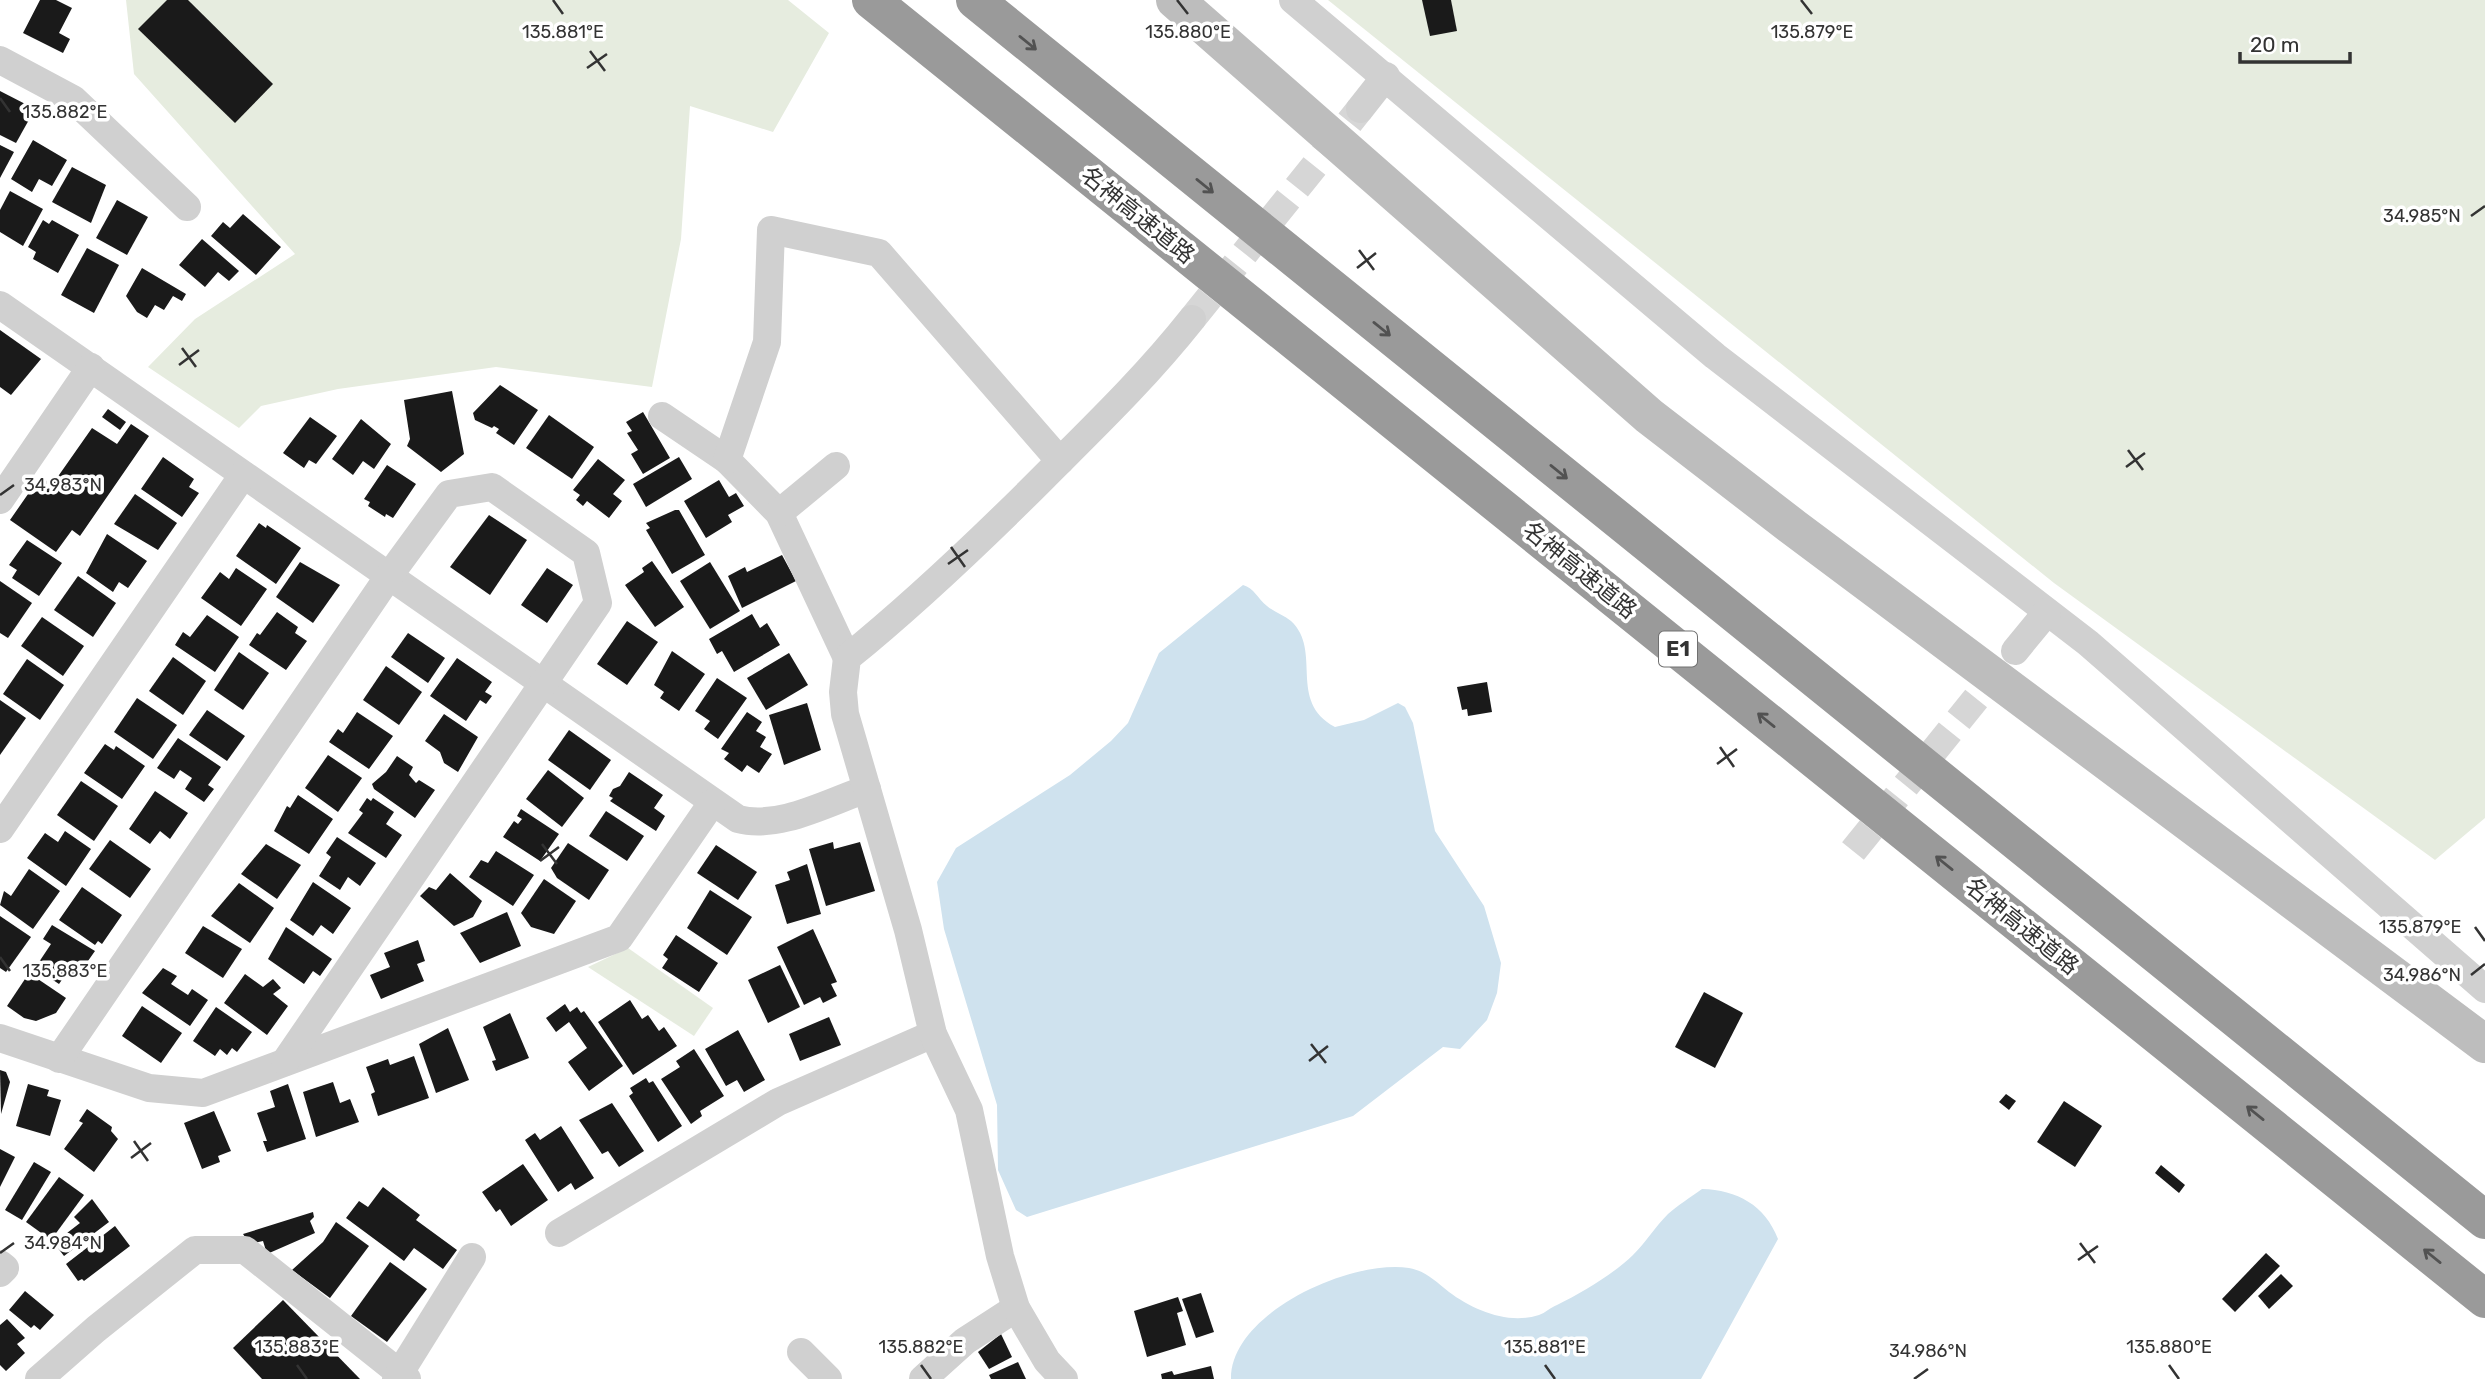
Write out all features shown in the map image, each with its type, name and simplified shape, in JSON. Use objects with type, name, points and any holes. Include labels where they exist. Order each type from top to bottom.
[{"type":"highway","name":"名神高速道路","points":[[871,0],[2485,1298]]},
{"type":"highway","points":[[975,0],[2485,1220]]},
{"type":"street","points":[[1175,0],[1528,313],[1649,416],[1793,527],[2485,1044]]},
{"type":"street","points":[[1293,0],[1715,356],[2088,643],[2485,989]]},
{"type":"street","points":[[0,60],[73,99],[187,207]]},
{"type":"street","points":[[1360,109],[1386,76]]},
{"type":"street","points":[[727,460],[767,342],[772,230],[879,253],[1060,461]]},
{"type":"street","points":[[0,305],[738,819],[757,824],[867,789]]},
{"type":"street","points":[[847,658],[907,609],[1060,461],[1155,366],[1192,319]]},
{"type":"street","points":[[0,500],[92,367]]},
{"type":"street","points":[[662,416],[727,460],[779,513],[847,658],[843,692],[845,714],[908,930],[933,1034],[969,1110],[1000,1256],[1016,1308],[1046,1361],[1064,1379]]},
{"type":"street","points":[[779,513],[836,466]]},
{"type":"street","points":[[0,829],[243,475]]},
{"type":"street","points":[[59,1059],[389,576],[449,494],[492,487],[586,553],[598,603],[285,1062]]},
{"type":"street","points":[[2015,650],[2048,612]]},
{"type":"street","points":[[0,1038],[149,1088],[204,1093],[619,937],[712,803]]},
{"type":"street","points":[[559,1233],[778,1102],[933,1034]]},
{"type":"street","points":[[39,1379],[96,1329],[195,1250],[245,1250],[401,1377],[472,1257]]},
{"type":"street","points":[[0,1264],[5,1268],[0,1273]]},
{"type":"street","points":[[923,1379],[965,1341],[1016,1308]]},
{"type":"street","points":[[801,1352],[828,1379]]},
{"type":"shaded area","points":[[126,0],[788,0],[829,33],[773,132],[690,106],[681,239],[652,387],[496,367],[338,389],[261,406],[239,428],[148,367],[195,319],[295,254],[134,74]]},
{"type":"shaded area","points":[[1328,0],[2485,0],[2485,818],[2435,860],[2054,583]]},
{"type":"shaded area","points":[[628,948],[713,1008],[694,1036],[588,967]]},
{"type":"water","points":[[1243,585],[1270,608],[1291,621],[1300,633],[1305,647],[1308,690],[1312,704],[1321,716],[1335,727],[1364,720],[1398,703],[1405,707],[1413,723],[1435,831],[1484,906],[1501,963],[1497,993],[1487,1020],[1460,1049],[1443,1047],[1353,1116],[1027,1217],[1016,1210],[998,1170],[997,1105],[944,929],[937,882],[956,848],[1070,775],[1111,741],[1128,723],[1159,653]]},
{"type":"water","points":[[1702,1189],[1727,1192],[1748,1202],[1766,1217],[1778,1239],[1701,1379],[1231,1379],[1236,1355],[1250,1333],[1272,1313],[1298,1295],[1357,1272],[1385,1267],[1415,1269],[1480,1310],[1503,1317],[1527,1318],[1539,1315],[1587,1289],[1616,1269],[1638,1250],[1668,1214]]},
{"type":"building","points":[[40,0],[56,0],[72,8],[59,33],[70,39],[63,53],[23,33]]},
{"type":"building","points":[[167,0],[188,0],[273,84],[235,123],[138,29]]},
{"type":"building","points":[[1422,0],[1451,0],[1457,31],[1430,36]]},
{"type":"building","points":[[0,91],[35,109],[16,143],[0,135]]},
{"type":"building","points":[[33,140],[67,160],[52,186],[39,179],[32,192],[11,179]]},
{"type":"building","points":[[0,145],[14,152],[0,178]]},
{"type":"building","points":[[72,167],[106,185],[91,223],[52,202]]},
{"type":"building","points":[[10,191],[43,209],[23,246],[0,232],[0,210]]},
{"type":"building","points":[[117,200],[148,217],[127,255],[96,238]]},
{"type":"building","points":[[243,214],[281,247],[256,275],[211,236],[223,222],[230,228]]},
{"type":"building","points":[[43,220],[49,224],[52,220],[79,235],[58,273],[33,259],[36,252],[28,247]]},
{"type":"building","points":[[202,239],[239,271],[229,281],[218,272],[205,287],[179,265]]},
{"type":"building","points":[[87,248],[119,265],[94,313],[61,295]]},
{"type":"building","points":[[142,268],[186,294],[182,301],[173,296],[164,310],[155,305],[147,318],[137,312],[126,296]]},
{"type":"building","points":[[0,330],[41,359],[11,395],[0,387]]},
{"type":"building","points":[[500,385],[538,410],[514,445],[496,433],[499,429],[475,420],[473,413]]},
{"type":"building","points":[[452,391],[464,454],[441,472],[407,446],[410,439],[404,400]]},
{"type":"building","points":[[108,409],[126,422],[120,430],[102,417]]},
{"type":"building","points":[[643,412],[670,458],[643,474],[631,454],[638,450],[627,433],[632,431],[626,422]]},
{"type":"building","points":[[549,415],[594,447],[572,479],[526,448]]},
{"type":"building","points":[[310,417],[337,436],[316,464],[309,460],[304,468],[283,453]]},
{"type":"building","points":[[361,419],[391,444],[374,469],[363,461],[353,475],[332,459]]},
{"type":"building","points":[[131,424],[149,436],[80,536],[72,530],[56,552],[10,520],[35,484],[39,486],[44,479],[52,485],[92,428],[117,444]]},
{"type":"building","points":[[163,457],[194,479],[189,487],[199,493],[182,517],[141,489]]},
{"type":"building","points":[[679,457],[692,479],[646,507],[633,484]]},
{"type":"building","points":[[598,459],[625,480],[613,494],[622,501],[609,518],[587,501],[583,506],[576,500],[580,495],[573,490]]},
{"type":"building","points":[[387,465],[416,484],[393,518],[386,514],[385,517],[368,506],[370,502],[364,499]]},
{"type":"building","points":[[719,480],[729,497],[736,493],[744,506],[728,515],[732,522],[706,538],[684,501]]},
{"type":"building","points":[[135,494],[177,523],[158,550],[114,524]]},
{"type":"building","points":[[679,510],[705,555],[672,574],[646,530],[650,528],[646,523]]},
{"type":"building","points":[[489,515],[527,540],[490,595],[450,567]]},
{"type":"building","points":[[259,523],[266,528],[267,525],[301,548],[276,584],[236,556]]},
{"type":"building","points":[[107,534],[147,561],[128,588],[119,582],[113,592],[86,573]]},
{"type":"building","points":[[27,540],[62,563],[39,596],[12,578],[17,570],[9,565]]},
{"type":"building","points":[[782,555],[796,581],[742,608],[728,576],[745,567],[747,572]]},
{"type":"building","points":[[652,561],[684,607],[655,627],[625,585],[644,572],[642,568]]},
{"type":"building","points":[[300,562],[340,585],[313,623],[276,597]]},
{"type":"building","points":[[710,562],[740,611],[710,629],[680,581]]},
{"type":"building","points":[[236,568],[267,589],[241,626],[201,598],[220,572],[229,579]]},
{"type":"building","points":[[547,568],[573,585],[547,623],[521,605]]},
{"type":"building","points":[[78,576],[116,603],[93,637],[54,610]]},
{"type":"building","points":[[0,581],[32,603],[8,638],[0,633]]},
{"type":"building","points":[[277,612],[298,627],[295,633],[307,641],[286,670],[249,645]]},
{"type":"building","points":[[752,614],[760,628],[767,623],[780,645],[734,672],[722,651],[717,654],[709,639]]},
{"type":"building","points":[[207,615],[239,637],[215,672],[175,645],[183,632],[190,637]]},
{"type":"building","points":[[42,617],[84,646],[63,676],[21,646]]},
{"type":"building","points":[[627,621],[658,642],[627,685],[597,664]]},
{"type":"building","points":[[408,633],[445,658],[428,683],[391,657]]},
{"type":"building","points":[[672,651],[705,674],[679,711],[660,698],[664,692],[654,685]]},
{"type":"building","points":[[239,652],[269,673],[243,710],[214,690]]},
{"type":"building","points":[[789,653],[808,685],[766,710],[747,678]]},
{"type":"building","points":[[173,657],[206,681],[183,715],[149,691]]},
{"type":"building","points":[[457,658],[492,682],[485,692],[492,696],[486,704],[480,700],[466,721],[430,696]]},
{"type":"building","points":[[27,659],[64,685],[40,720],[3,694]]},
{"type":"building","points":[[386,666],[422,692],[399,725],[363,700]]},
{"type":"building","points":[[717,678],[747,698],[718,739],[704,729],[710,721],[695,711]]},
{"type":"building","points":[[1487,682],[1492,712],[1468,716],[1467,709],[1462,710],[1457,687]]},
{"type":"building","points":[[137,698],[177,725],[153,759],[114,732]]},
{"type":"building","points":[[0,700],[26,718],[0,755]]},
{"type":"building","points":[[807,703],[821,750],[784,765],[769,715]]},
{"type":"building","points":[[207,710],[245,736],[227,761],[189,735]]},
{"type":"building","points":[[357,712],[393,736],[369,769],[329,742],[338,729],[343,733]]},
{"type":"building","points":[[747,712],[762,722],[756,731],[766,737],[760,747],[772,754],[759,773],[747,765],[742,772],[724,759],[729,753],[721,749]]},
{"type":"building","points":[[444,714],[478,737],[458,772],[444,763],[440,752],[425,741]]},
{"type":"building","points":[[569,730],[611,760],[590,790],[548,760]]},
{"type":"building","points":[[178,738],[221,767],[208,785],[214,789],[204,802],[185,789],[192,778],[180,770],[174,779],[157,768]]},
{"type":"building","points":[[105,744],[114,750],[116,746],[145,766],[122,799],[84,773]]},
{"type":"building","points":[[328,755],[362,778],[338,812],[305,788]]},
{"type":"building","points":[[397,756],[413,767],[409,775],[416,783],[419,780],[435,790],[415,818],[374,789],[372,784],[386,772]]},
{"type":"building","points":[[548,770],[584,798],[562,827],[526,799]]},
{"type":"building","points":[[629,772],[663,795],[654,808],[665,816],[656,831],[610,801],[613,798],[609,796],[613,789],[620,786]]},
{"type":"building","points":[[81,781],[118,806],[94,841],[57,815]]},
{"type":"building","points":[[155,791],[188,813],[170,839],[160,831],[150,844],[129,829]]},
{"type":"building","points":[[298,795],[333,819],[309,854],[274,831],[287,806],[290,808]]},
{"type":"building","points":[[367,798],[371,801],[373,798],[394,812],[386,824],[402,835],[386,858],[348,833],[363,813],[359,810]]},
{"type":"building","points":[[521,809],[559,834],[540,861],[503,837],[514,821],[518,824],[522,819],[517,816]]},
{"type":"building","points":[[606,811],[644,836],[627,861],[589,836]]},
{"type":"building","points":[[65,831],[91,849],[66,886],[27,858],[45,833],[58,842]]},
{"type":"building","points":[[337,837],[376,863],[360,886],[348,877],[340,890],[319,876],[331,857],[326,853]]},
{"type":"building","points":[[110,840],[151,869],[130,898],[89,869]]},
{"type":"building","points":[[833,842],[834,849],[860,842],[875,891],[826,906],[809,849]]},
{"type":"building","points":[[568,843],[609,870],[589,900],[557,878],[551,868]]},
{"type":"building","points":[[266,844],[301,865],[277,899],[241,874]]},
{"type":"building","points":[[716,845],[757,872],[738,900],[697,873]]},
{"type":"building","points":[[496,851],[534,875],[513,906],[469,877],[481,860],[488,863]]},
{"type":"building","points":[[807,864],[821,914],[787,924],[775,885],[790,880],[787,872]]},
{"type":"building","points":[[29,869],[60,891],[33,929],[0,905],[4,891],[11,896]]},
{"type":"building","points":[[450,873],[482,901],[473,917],[454,926],[420,896],[429,887],[436,890]]},
{"type":"building","points":[[544,879],[576,901],[554,934],[531,927],[521,913]]},
{"type":"building","points":[[313,882],[351,908],[333,934],[321,925],[313,936],[290,920]]},
{"type":"building","points":[[239,883],[274,908],[250,943],[211,916]]},
{"type":"building","points":[[82,887],[122,915],[102,944],[98,941],[95,945],[59,920]]},
{"type":"building","points":[[710,890],[752,917],[727,955],[687,928]]},
{"type":"building","points":[[507,912],[521,946],[480,963],[460,933]]},
{"type":"building","points":[[0,916],[31,937],[6,972],[0,968]]},
{"type":"building","points":[[52,925],[95,951],[76,978],[68,971],[59,984],[35,968],[51,944],[43,939]]},
{"type":"building","points":[[203,926],[242,949],[223,978],[185,953]]},
{"type":"building","points":[[286,927],[332,959],[320,976],[313,971],[304,984],[268,959]]},
{"type":"building","points":[[813,929],[837,982],[831,984],[837,996],[823,1003],[820,997],[804,1005],[777,947]]},
{"type":"building","points":[[676,935],[718,963],[699,992],[662,968],[668,959],[663,955]]},
{"type":"building","points":[[418,940],[425,961],[417,964],[424,981],[381,999],[370,975],[390,967],[384,953]]},
{"type":"building","points":[[780,965],[800,1007],[768,1023],[748,980]]},
{"type":"building","points":[[163,968],[177,976],[171,984],[188,995],[192,989],[208,1000],[190,1026],[142,993]]},
{"type":"building","points":[[29,973],[66,998],[56,1013],[36,1021],[24,1018],[7,1006]]},
{"type":"building","points":[[245,974],[263,987],[273,979],[281,988],[273,994],[288,1006],[267,1035],[224,1003]]},
{"type":"building","points":[[1704,992],[1743,1013],[1715,1068],[1675,1047]]},
{"type":"building","points":[[630,1000],[642,1019],[648,1015],[659,1031],[664,1027],[677,1046],[633,1075],[598,1022]]},
{"type":"building","points":[[565,1004],[570,1012],[577,1007],[581,1013],[584,1011],[623,1066],[589,1091],[568,1062],[587,1048],[569,1022],[556,1032],[546,1018]]},
{"type":"building","points":[[142,1006],[182,1033],[161,1063],[122,1036]]},
{"type":"building","points":[[216,1007],[252,1032],[237,1052],[232,1048],[227,1055],[220,1049],[215,1056],[193,1041]]},
{"type":"building","points":[[510,1013],[529,1058],[496,1071],[492,1061],[496,1060],[483,1027]]},
{"type":"building","points":[[829,1017],[841,1045],[800,1061],[789,1034]]},
{"type":"building","points":[[448,1028],[469,1080],[436,1093],[419,1044]]},
{"type":"building","points":[[738,1030],[765,1080],[744,1092],[737,1080],[726,1086],[705,1049]]},
{"type":"building","points":[[694,1049],[724,1096],[700,1111],[702,1116],[691,1124],[661,1079],[680,1067],[676,1061]]},
{"type":"building","points":[[414,1056],[429,1098],[378,1116],[371,1094],[375,1092],[366,1067],[388,1059],[390,1065]]},
{"type":"building","points":[[0,1070],[6,1072],[10,1082],[1,1114]]},
{"type":"building","points":[[646,1078],[649,1083],[653,1081],[682,1126],[658,1142],[629,1096],[633,1093],[630,1088]]},
{"type":"building","points":[[333,1082],[340,1103],[350,1099],[359,1122],[316,1137],[303,1092]]},
{"type":"building","points":[[28,1084],[49,1090],[47,1096],[61,1100],[50,1136],[16,1126]]},
{"type":"building","points":[[288,1084],[306,1139],[267,1152],[263,1141],[267,1141],[257,1113],[275,1107],[270,1091]]},
{"type":"building","points":[[2006,1094],[2016,1101],[2009,1110],[1999,1102]]},
{"type":"building","points":[[2064,1101],[2102,1126],[2075,1167],[2037,1142]]},
{"type":"building","points":[[612,1103],[644,1151],[619,1167],[608,1151],[602,1154],[579,1120]]},
{"type":"building","points":[[87,1109],[112,1127],[111,1131],[118,1139],[94,1172],[64,1149],[83,1123],[79,1121]]},
{"type":"building","points":[[214,1111],[231,1151],[218,1156],[220,1162],[202,1169],[184,1123]]},
{"type":"building","points":[[561,1126],[594,1178],[575,1190],[571,1183],[558,1192],[525,1140],[535,1133],[540,1140]]},
{"type":"building","points":[[0,1149],[15,1157],[0,1187]]},
{"type":"building","points":[[34,1162],[51,1172],[22,1220],[5,1210]]},
{"type":"building","points":[[523,1164],[548,1200],[511,1226],[500,1209],[496,1212],[482,1192]]},
{"type":"building","points":[[2161,1165],[2185,1185],[2179,1193],[2155,1173]]},
{"type":"building","points":[[59,1177],[84,1195],[51,1240],[26,1222]]},
{"type":"building","points":[[383,1187],[420,1215],[416,1220],[457,1250],[443,1269],[414,1248],[404,1261],[346,1218],[359,1201],[368,1207]]},
{"type":"building","points":[[92,1199],[109,1222],[64,1256],[54,1243],[80,1223],[74,1217]]},
{"type":"building","points":[[313,1212],[314,1217],[310,1221],[315,1233],[267,1254],[263,1241],[250,1244],[243,1234]]},
{"type":"building","points":[[336,1222],[369,1246],[330,1298],[292,1270],[323,1242]]},
{"type":"building","points":[[115,1226],[130,1246],[84,1281],[78,1281],[66,1264]]},
{"type":"building","points":[[2266,1253],[2280,1266],[2235,1312],[2222,1299]]},
{"type":"building","points":[[390,1262],[427,1289],[387,1342],[351,1316]]},
{"type":"building","points":[[2281,1274],[2293,1286],[2269,1309],[2258,1296]]},
{"type":"building","points":[[25,1291],[54,1315],[40,1330],[34,1325],[31,1328],[9,1310]]},
{"type":"building","points":[[1201,1293],[1214,1332],[1196,1338],[1182,1299]]},
{"type":"building","points":[[1178,1297],[1183,1311],[1177,1313],[1186,1345],[1147,1357],[1134,1311]]},
{"type":"building","points":[[283,1300],[360,1379],[262,1379],[233,1348]]},
{"type":"building","points":[[7,1319],[25,1338],[17,1344],[25,1353],[6,1371],[0,1365],[0,1325]]},
{"type":"building","points":[[1001,1334],[1012,1357],[989,1369],[978,1352]]},
{"type":"building","points":[[1018,1362],[1026,1379],[991,1379],[989,1375]]},
{"type":"building","points":[[1211,1366],[1214,1379],[1162,1379],[1161,1374],[1172,1371],[1174,1375]]},
{"type":"tunnel","points":[[1192,319],[1360,109]]},
{"type":"tunnel","points":[[1853,851],[2004,664]]}]
